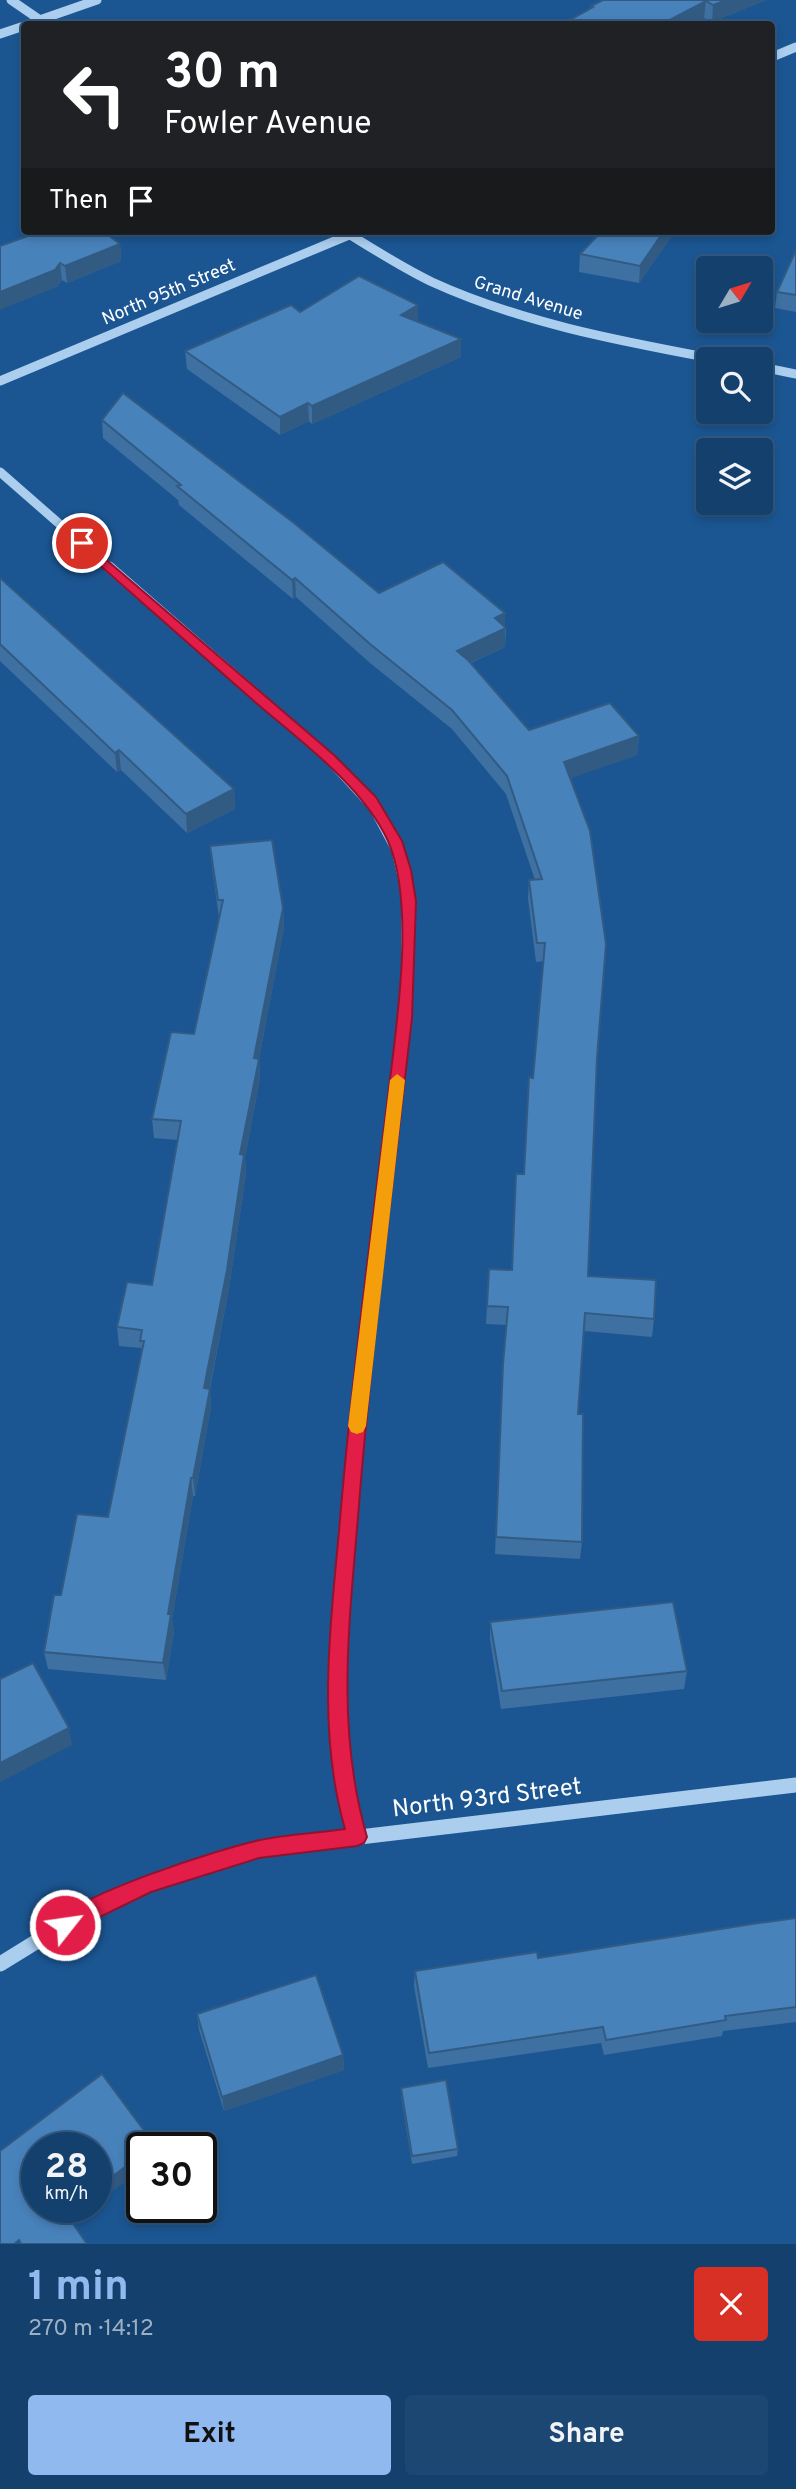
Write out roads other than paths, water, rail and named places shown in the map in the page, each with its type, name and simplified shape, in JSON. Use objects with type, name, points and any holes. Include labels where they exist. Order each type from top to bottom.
[{"type":"street","points":[[11,0],[42,21]]},
{"type":"street","points":[[46,21],[97,0]]},
{"type":"street","points":[[0,34],[21,27]]},
{"type":"street","points":[[775,56],[796,47]]},
{"type":"street","name":"North 95th Street","points":[[0,381],[341,235]]},
{"type":"street","name":"Grand Avenue","points":[[350,235],[441,287],[491,307],[572,331],[696,355]]},
{"type":"street","points":[[773,369],[796,374]]},
{"type":"street","points":[[0,472],[329,758],[385,821],[404,870],[409,901],[408,991],[355,1449],[337,1659],[338,1727],[344,1782],[357,1837]]},
{"type":"street","name":"North 93rd Street","points":[[0,1964],[86,1911],[148,1884],[259,1849],[796,1785]]}]
